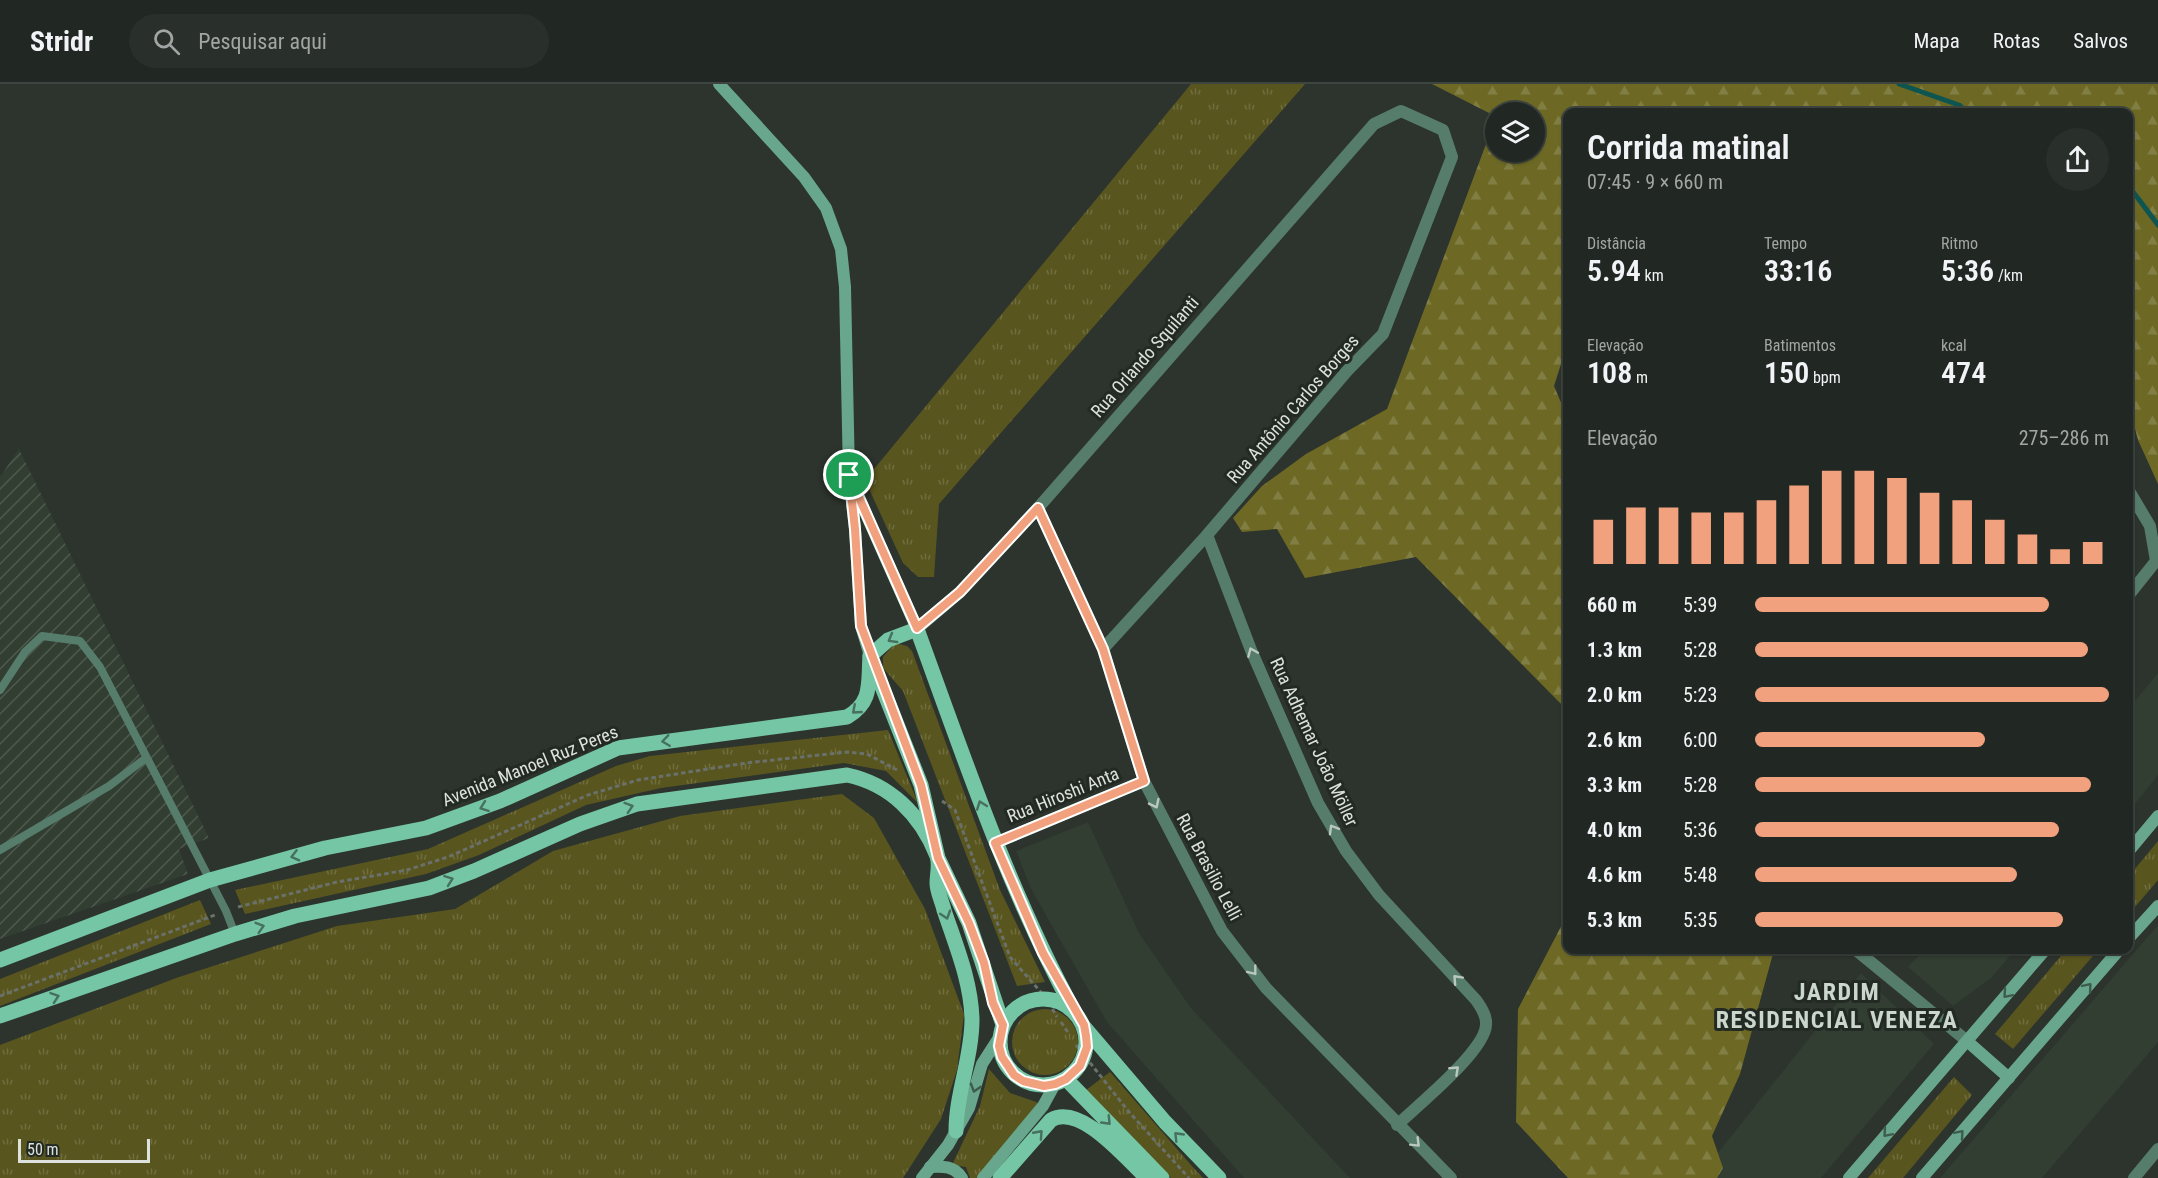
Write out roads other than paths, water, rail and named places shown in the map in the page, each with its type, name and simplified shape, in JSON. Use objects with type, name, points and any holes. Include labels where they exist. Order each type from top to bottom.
[{"type":"main road","points":[[719,84],[804,177],[826,208],[841,249],[845,287],[849,475],[861,626],[870,656],[921,785],[938,858],[937,886],[970,988],[971,1048],[956,1108],[956,1131]]},
{"type":"main road","points":[[849,475],[917,628],[995,843],[1043,953],[1084,1025],[1165,1122],[1219,1178]]},
{"type":"main road","points":[[870,656],[888,640],[917,628]]},
{"type":"main road","name":"Avenida Manoel Ruz Peres","points":[[0,960],[210,880],[325,848],[426,828],[500,801],[618,748],[847,717],[860,710],[867,697],[870,656]]},
{"type":"main road","points":[[0,1016],[235,934],[296,916],[429,888],[484,867],[580,824],[637,804],[847,775],[869,780],[885,788],[911,812],[938,858],[969,923],[1001,1031],[1002,1057],[1014,1075],[1033,1084],[1060,1082],[1162,1178]]},
{"type":"main road","points":[[2133,846],[2158,816]]},
{"type":"main road","points":[[2133,934],[2158,906]]},
{"type":"main road","points":[[1849,1178],[2042,954]]},
{"type":"main road","points":[[1922,1178],[2116,954]]},
{"type":"main road","points":[[922,1178],[956,1131],[969,1108],[982,1064],[1015,1008],[1035,999],[1056,1000],[1074,1011]]},
{"type":"main road","points":[[983,1178],[1060,1082],[1074,1073],[1087,1047],[1084,1025]]},
{"type":"main road","points":[[1966,1041],[2009,1078]]},
{"type":"main road","points":[[1000,1178],[1051,1120],[1058,1116],[1069,1116],[1088,1124],[1147,1178]]},
{"type":"main road","points":[[930,1167],[944,1166],[953,1169],[962,1178]]},
{"type":"street","name":"Rua Antônio Carlos Borges","points":[[1103,649],[1207,535],[1347,371],[1383,334],[1452,157],[1443,130],[1401,111]]},
{"type":"street","name":"Rua Orlando Squilanti","points":[[917,628],[960,592],[1038,508],[1374,124],[1401,111]]},
{"type":"street","points":[[2133,497],[2150,526],[2156,561],[2133,590]]},
{"type":"street","name":"Rua Brasilio Lelli","points":[[1038,508],[1103,649],[1144,781],[1222,930],[1266,988],[1451,1178]]},
{"type":"street","name":"Rua Adhemar João Möller","points":[[1207,535],[1251,650],[1318,803],[1346,851],[1379,895],[1476,1000],[1483,1013],[1486,1027],[1469,1057],[1397,1125]]},
{"type":"street","name":"Rua Hiroshi Anta","points":[[995,843],[1144,781]]},
{"type":"street","points":[[1861,954],[1966,1041]]},
{"type":"street","points":[[2134,1178],[2158,1149]]},
{"type":"lane","points":[[0,690],[25,652],[42,636],[80,641],[100,667],[226,911],[235,934]]},
{"type":"lane","points":[[0,850],[109,786],[146,758]]},
{"type":"waterway","points":[[1899,84],[1962,108]]},
{"type":"waterway","points":[[2133,193],[2158,225]]},
{"type":"district","name":"JARDIM RESIDENCIAL VENEZA","points":[[1837,1006]]}]
